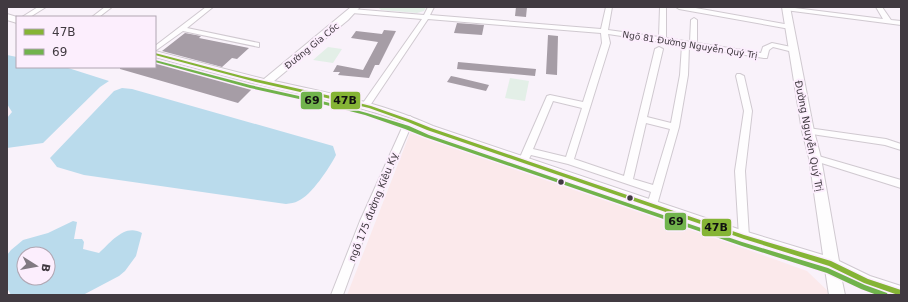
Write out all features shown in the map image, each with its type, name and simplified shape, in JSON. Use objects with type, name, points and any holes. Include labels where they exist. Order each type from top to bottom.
[{"type":"main road","name":"Đường Nguyễn Quý Trị","points":[[787,8],[808,131],[815,158],[837,295]]},
{"type":"main road","name":"Đường Gia Cốc","points":[[266,83],[354,9]]},
{"type":"main road","points":[[156,54],[266,83],[366,105],[410,119],[429,129],[526,156],[592,185],[744,238],[831,264],[866,281],[901,293]]},
{"type":"street","points":[[27,16],[43,7]]},
{"type":"street","points":[[96,16],[109,7]]},
{"type":"street","points":[[156,48],[210,7]]},
{"type":"street","points":[[366,105],[426,17],[431,7]]},
{"type":"street","points":[[569,161],[606,43],[604,31],[608,7]]},
{"type":"street","points":[[662,39],[663,7]]},
{"type":"street","points":[[679,7],[790,27]]},
{"type":"street","points":[[828,7],[830,15]]},
{"type":"street","points":[[879,7],[888,21]]},
{"type":"street","points":[[787,8],[830,15],[901,23]]},
{"type":"street","name":"Ngõ 81 Đường Nguyễn Quý Trị","points":[[354,9],[426,17],[604,31],[764,56],[766,49],[772,45],[793,50]]},
{"type":"street","points":[[652,205],[675,128],[694,20]]},
{"type":"street","points":[[182,29],[256,45]]},
{"type":"street","points":[[628,180],[659,49]]},
{"type":"street","points":[[740,76],[748,111],[742,143],[740,171],[744,238]]},
{"type":"street","points":[[587,106],[550,98],[526,156],[569,161],[656,190]]},
{"type":"street","name":"ngõ 175 đường Kiêu Kỵ","points":[[337,295],[365,221],[410,119]]},
{"type":"street","points":[[643,119],[675,128]]},
{"type":"street","points":[[808,131],[886,142],[901,147]]},
{"type":"street","points":[[815,158],[901,184]]},
{"type":"street","points":[[592,185],[599,171]]},
{"type":"shaded area","points":[[378,7],[426,7],[424,11],[417,13],[381,10]]},
{"type":"shaded area","points":[[328,47],[342,49],[333,63],[313,60]]},
{"type":"shaded area","points":[[510,78],[529,81],[525,101],[505,98]]},
{"type":"shaded area","points":[[412,128],[807,271],[832,295],[347,295]]},
{"type":"water","points":[[7,55],[16,57],[16,68],[68,68],[109,81],[100,87],[43,143],[7,148],[7,118],[12,112],[7,104]]},
{"type":"water","points":[[122,88],[132,89],[333,146],[336,155],[325,174],[309,193],[297,202],[286,204],[84,175],[57,167],[50,158],[114,91]]},
{"type":"water","points":[[73,221],[77,222],[74,239],[82,239],[84,242],[83,249],[99,253],[113,239],[124,232],[130,230],[142,233],[136,256],[125,271],[119,276],[83,295],[11,295],[7,288],[7,255],[11,250],[23,240],[48,233]]},
{"type":"building","points":[[516,7],[527,7],[526,17],[515,16]]},
{"type":"building","points":[[457,23],[484,25],[482,35],[454,33]]},
{"type":"building","points":[[384,30],[396,31],[379,65],[375,65],[369,78],[338,75],[340,72],[333,72],[337,65],[363,70],[378,42],[351,38],[356,31],[382,34]]},
{"type":"building","points":[[185,33],[201,36],[199,38],[249,48],[237,59],[232,58],[222,67],[162,51]]},
{"type":"building","points":[[548,35],[558,36],[557,75],[546,74]]},
{"type":"building","points":[[156,59],[256,85],[238,103],[120,69],[156,68]]},
{"type":"building","points":[[458,62],[536,69],[535,76],[457,69]]},
{"type":"building","points":[[451,76],[489,85],[486,91],[447,82]]},
{"type":"transit line","name":"47B","points":[[156,54],[256,81],[371,107],[429,129],[744,237],[831,264],[866,281],[901,293]]},
{"type":"transit line","name":"69","points":[[156,61],[250,87],[346,108],[387,120],[427,136],[742,244],[828,271],[885,295]]}]
